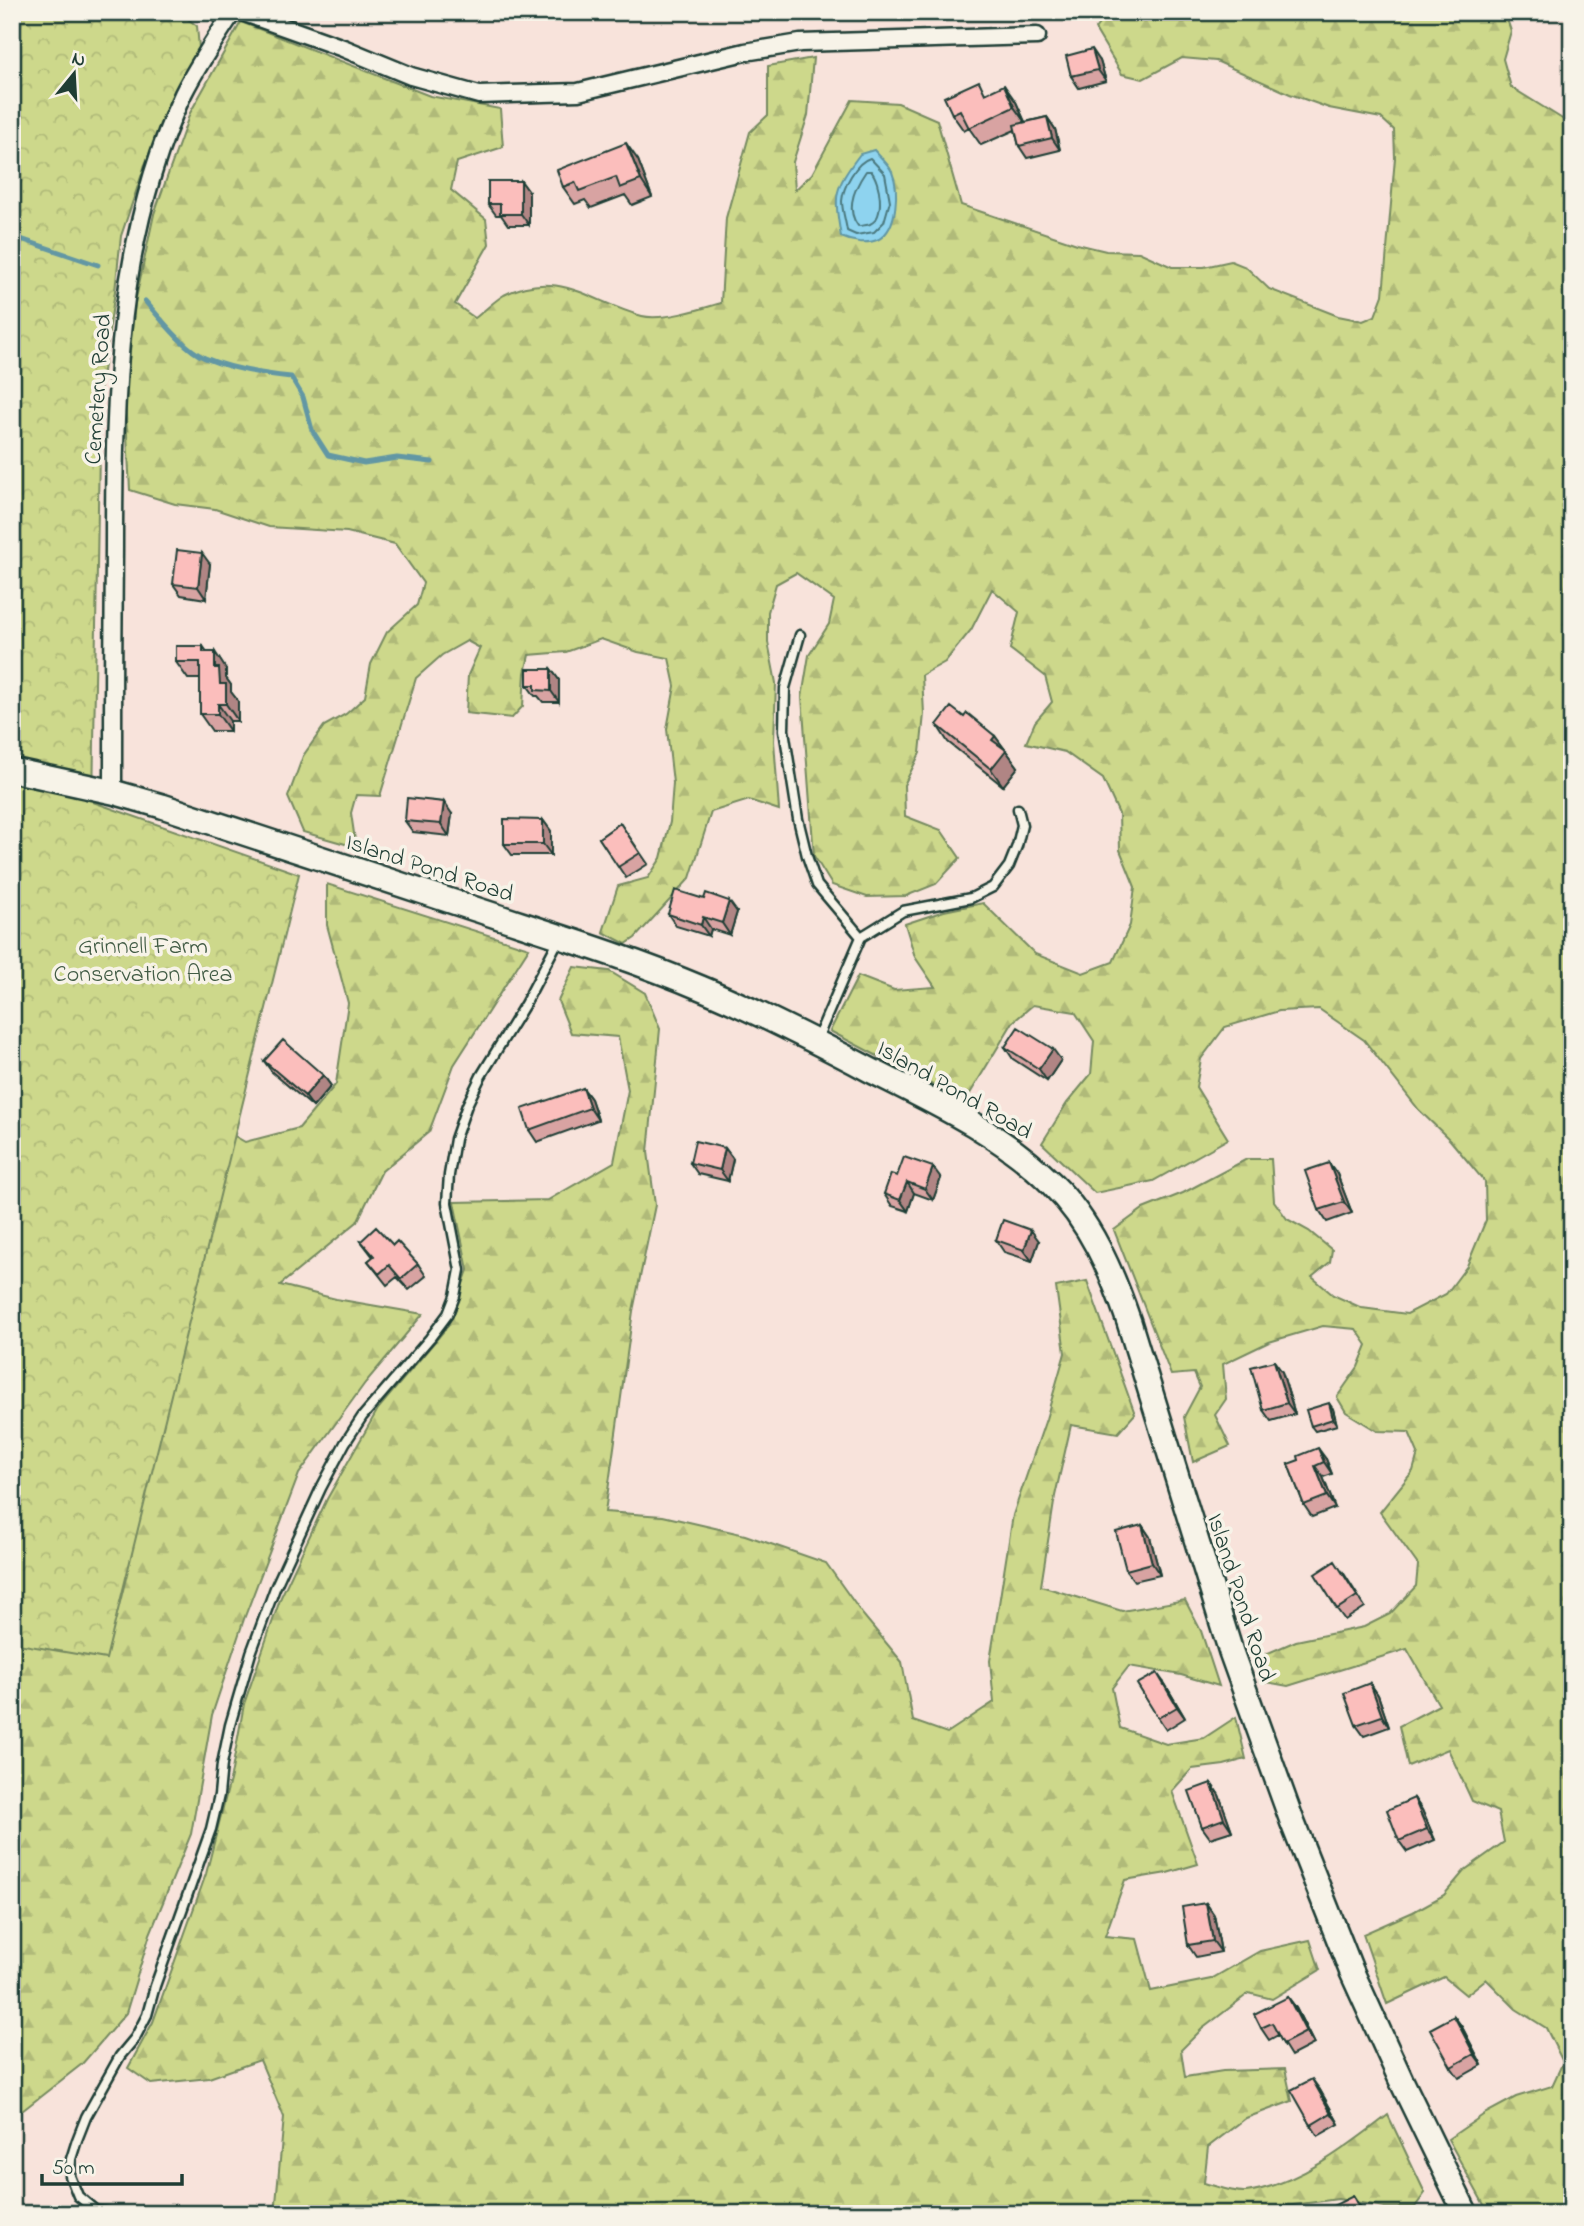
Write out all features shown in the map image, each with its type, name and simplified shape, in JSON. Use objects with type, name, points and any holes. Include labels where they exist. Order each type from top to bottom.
[{"type":"street","name":"Cemetery Road","points":[[113,792],[116,403],[131,268],[145,201],[169,128],[184,93],[233,12]]},
{"type":"street","points":[[242,12],[343,48],[411,76],[479,95],[579,92],[745,52],[800,43],[1037,36]]},
{"type":"street","name":"Island Pond Road","points":[[12,771],[113,792],[173,810],[657,970],[816,1042],[960,1117],[1011,1149],[1055,1186],[1092,1237],[1109,1271],[1124,1309],[1231,1652],[1292,1821],[1356,1980],[1466,2214]]},
{"type":"lane","points":[[800,635],[785,688],[784,730],[797,819],[817,885],[862,937]]},
{"type":"lane","points":[[816,1042],[862,937],[903,911],[971,898],[993,887],[1009,866],[1017,846],[1022,825],[1018,809]]},
{"type":"lane","points":[[123,2214],[96,2211],[78,2196],[70,2176],[71,2159],[77,2140],[120,2056],[135,2038],[147,2015],[211,1829],[230,1726],[251,1653],[275,1588],[321,1488],[362,1416],[448,1314],[460,1270],[447,1203],[456,1139],[467,1105],[481,1076],[525,1004],[560,937]]},
{"type":"green space","name":"Grinnell Farm Conservation Area","points":[[12,12],[156,12],[184,16],[197,26],[199,48],[172,97],[121,236],[100,391],[93,802],[299,874],[106,1659],[12,1643]]},
{"type":"green space","points":[[1108,12],[1481,12],[1507,19],[1511,31],[1503,59],[1511,87],[1572,125],[1572,2214],[1489,2214],[1448,2139],[1486,2113],[1516,2097],[1552,2086],[1563,2062],[1546,2028],[1516,2009],[1486,1979],[1466,1995],[1444,1977],[1387,2004],[1363,1934],[1444,1895],[1465,1870],[1504,1842],[1498,1812],[1472,1801],[1448,1749],[1408,1766],[1399,1726],[1439,1705],[1407,1649],[1288,1686],[1261,1681],[1254,1659],[1296,1641],[1364,1627],[1390,1614],[1416,1586],[1418,1565],[1380,1512],[1413,1471],[1418,1453],[1409,1432],[1377,1431],[1346,1412],[1337,1397],[1358,1367],[1367,1345],[1356,1329],[1323,1326],[1269,1342],[1223,1364],[1226,1399],[1215,1415],[1230,1446],[1193,1462],[1184,1417],[1200,1387],[1194,1373],[1171,1375],[1114,1230],[1143,1209],[1183,1193],[1247,1159],[1271,1159],[1274,1201],[1287,1219],[1309,1231],[1332,1250],[1330,1262],[1312,1277],[1333,1295],[1362,1308],[1407,1314],[1446,1294],[1467,1266],[1486,1220],[1485,1182],[1450,1140],[1419,1110],[1364,1040],[1319,1009],[1279,1011],[1225,1027],[1201,1059],[1196,1087],[1228,1139],[1153,1181],[1095,1193],[1042,1143],[1067,1103],[1091,1074],[1094,1041],[1075,1012],[1033,1005],[1013,1022],[965,1102],[830,1031],[858,976],[894,990],[935,987],[915,957],[905,924],[944,911],[983,903],[1035,954],[1083,973],[1113,962],[1130,925],[1135,887],[1120,850],[1119,814],[1103,779],[1065,752],[1026,743],[1035,722],[1052,702],[1045,676],[1010,649],[1019,612],[992,589],[971,630],[945,662],[922,675],[924,714],[920,753],[904,785],[905,816],[941,830],[960,858],[936,884],[906,896],[867,897],[832,885],[814,856],[802,697],[809,655],[829,624],[834,600],[796,573],[776,584],[768,612],[768,642],[776,683],[774,741],[779,810],[749,800],[711,812],[690,878],[635,938],[626,944],[603,932],[618,886],[648,878],[661,858],[670,822],[673,783],[667,729],[675,686],[669,658],[638,652],[601,639],[566,652],[529,655],[523,706],[512,718],[466,713],[468,675],[480,648],[467,641],[442,655],[416,678],[380,796],[356,795],[351,813],[356,847],[303,832],[288,797],[303,756],[324,726],[346,714],[365,697],[371,664],[387,632],[417,605],[423,583],[395,544],[347,532],[269,527],[215,509],[175,504],[130,490],[125,398],[135,303],[154,214],[190,113],[241,22],[430,96],[500,109],[503,147],[457,162],[451,190],[486,219],[489,244],[455,304],[475,318],[504,295],[524,287],[542,285],[575,290],[624,310],[650,317],[682,314],[721,303],[726,218],[750,132],[768,115],[768,66],[813,58],[808,115],[793,162],[795,190],[812,174],[852,100],[898,103],[937,120],[961,205],[1077,244],[1106,251],[1139,252],[1172,267],[1204,267],[1231,261],[1246,267],[1269,289],[1338,316],[1363,321],[1375,316],[1383,295],[1395,158],[1394,130],[1381,118],[1329,108],[1216,61],[1182,58],[1143,79],[1122,74],[1095,29]]},
{"type":"green space","points":[[12,797],[219,1127],[245,1142],[299,1128],[336,1084],[348,1003],[327,925],[327,884],[529,948],[454,1065],[429,1132],[382,1171],[357,1222],[280,1285],[336,1299],[423,1314],[365,1383],[299,1474],[244,1619],[212,1715],[191,1834],[150,1934],[126,2013],[82,2064],[22,2111],[12,2109]]},
{"type":"green space","points":[[574,967],[609,971],[645,993],[660,1029],[648,1152],[655,1205],[633,1311],[605,1512],[663,1516],[745,1535],[826,1563],[863,1615],[902,1662],[913,1721],[947,1733],[994,1702],[990,1661],[1013,1515],[1065,1353],[1056,1287],[1087,1281],[1135,1414],[1118,1433],[1071,1425],[1055,1496],[1041,1586],[1122,1611],[1185,1600],[1201,1631],[1219,1686],[1181,1675],[1129,1666],[1112,1688],[1120,1728],[1166,1744],[1204,1738],[1236,1717],[1246,1759],[1192,1769],[1172,1791],[1198,1864],[1167,1873],[1125,1880],[1105,1936],[1137,1939],[1151,1991],[1211,1979],[1260,1951],[1310,1940],[1320,1970],[1272,1999],[1249,1993],[1202,2029],[1181,2050],[1185,2077],[1223,2071],[1285,2069],[1292,2101],[1246,2118],[1208,2147],[1204,2183],[1246,2192],[1284,2181],[1322,2162],[1388,2115],[1425,2193],[1415,2207],[1384,2207],[1338,2199],[1278,2207],[1261,2214],[275,2214],[284,2117],[260,2060],[209,2078],[151,2084],[128,2068],[153,2022],[206,1874],[231,1776],[244,1704],[281,1597],[327,1499],[378,1409],[448,1326],[468,1270],[454,1202],[548,1200],[614,1162],[628,1090],[618,1037],[571,1033],[558,1001]]},
{"type":"water","points":[[874,150],[889,166],[894,179],[896,198],[893,217],[885,234],[879,239],[865,242],[850,240],[841,237],[837,211],[840,185],[860,154]]},
{"type":"building","points":[[1092,49],[1098,70],[1071,76],[1066,56]]},
{"type":"building","points":[[979,81],[985,94],[1004,85],[1014,107],[969,128],[960,110],[952,114],[944,97]]},
{"type":"building","points":[[1047,117],[1052,138],[1019,146],[1014,125]]},
{"type":"building","points":[[626,143],[641,180],[620,188],[616,177],[579,191],[575,182],[563,187],[557,170]]},
{"type":"building","points":[[488,181],[521,181],[521,214],[500,214],[500,204],[488,204]]},
{"type":"building","points":[[177,550],[202,553],[198,587],[173,584]]},
{"type":"building","points":[[176,646],[203,646],[203,652],[215,652],[215,668],[219,668],[220,684],[226,684],[226,704],[218,704],[218,714],[200,714],[200,662],[176,662]]},
{"type":"building","points":[[527,669],[551,669],[551,691],[535,690],[535,685],[527,685]]},
{"type":"building","points":[[951,707],[964,717],[967,713],[995,736],[992,740],[1006,750],[991,769],[937,725]]},
{"type":"building","points":[[407,798],[444,802],[441,824],[405,821]]},
{"type":"building","points":[[504,819],[543,820],[543,844],[504,844]]},
{"type":"building","points":[[620,823],[640,853],[618,867],[599,838]]},
{"type":"building","points":[[675,890],[704,899],[706,893],[729,901],[722,923],[703,917],[701,925],[668,914]]},
{"type":"building","points":[[1018,1027],[1053,1049],[1039,1069],[1005,1047]]},
{"type":"building","points":[[283,1040],[323,1075],[305,1096],[264,1061]]},
{"type":"building","points":[[583,1088],[590,1108],[529,1130],[522,1109]]},
{"type":"building","points":[[695,1141],[725,1148],[720,1170],[690,1163]]},
{"type":"building","points":[[904,1157],[933,1167],[925,1189],[907,1182],[900,1200],[884,1194],[891,1174],[897,1176]]},
{"type":"building","points":[[1329,1163],[1344,1202],[1319,1210],[1305,1171]]},
{"type":"building","points":[[1003,1220],[1031,1230],[1024,1250],[996,1240]]},
{"type":"building","points":[[376,1227],[393,1245],[397,1241],[418,1264],[401,1279],[389,1265],[379,1274],[368,1261],[374,1256],[361,1241]]},
{"type":"building","points":[[1274,1361],[1287,1403],[1263,1410],[1251,1367]]},
{"type":"building","points":[[1329,1403],[1333,1419],[1311,1426],[1306,1410]]},
{"type":"building","points":[[1318,1448],[1324,1462],[1315,1466],[1327,1496],[1304,1505],[1288,1464],[1299,1460],[1298,1456]]},
{"type":"building","points":[[1142,1525],[1152,1563],[1126,1570],[1116,1532]]},
{"type":"building","points":[[1335,1561],[1357,1596],[1337,1609],[1315,1574]]},
{"type":"building","points":[[1157,1673],[1177,1707],[1158,1718],[1137,1684]]},
{"type":"building","points":[[1370,1683],[1382,1716],[1356,1725],[1344,1693]]},
{"type":"building","points":[[1211,1783],[1224,1819],[1202,1827],[1189,1791]]},
{"type":"building","points":[[1414,1798],[1427,1829],[1399,1841],[1387,1810]]},
{"type":"building","points":[[1206,1903],[1213,1941],[1188,1945],[1182,1907]]},
{"type":"building","points":[[1288,1997],[1306,2032],[1283,2044],[1272,2023],[1261,2028],[1254,2014]]},
{"type":"building","points":[[1454,2016],[1474,2054],[1451,2067],[1430,2029]]},
{"type":"building","points":[[1312,2079],[1331,2113],[1311,2125],[1291,2090]]},
{"type":"building","points":[[1353,2196],[1362,2214],[1334,2214],[1331,2207]]},
{"type":"waterway","points":[[12,236],[98,265]]},
{"type":"waterway","points":[[145,301],[197,354],[225,365],[291,377],[303,397],[312,430],[328,455],[364,463],[397,458],[432,462]]}]
